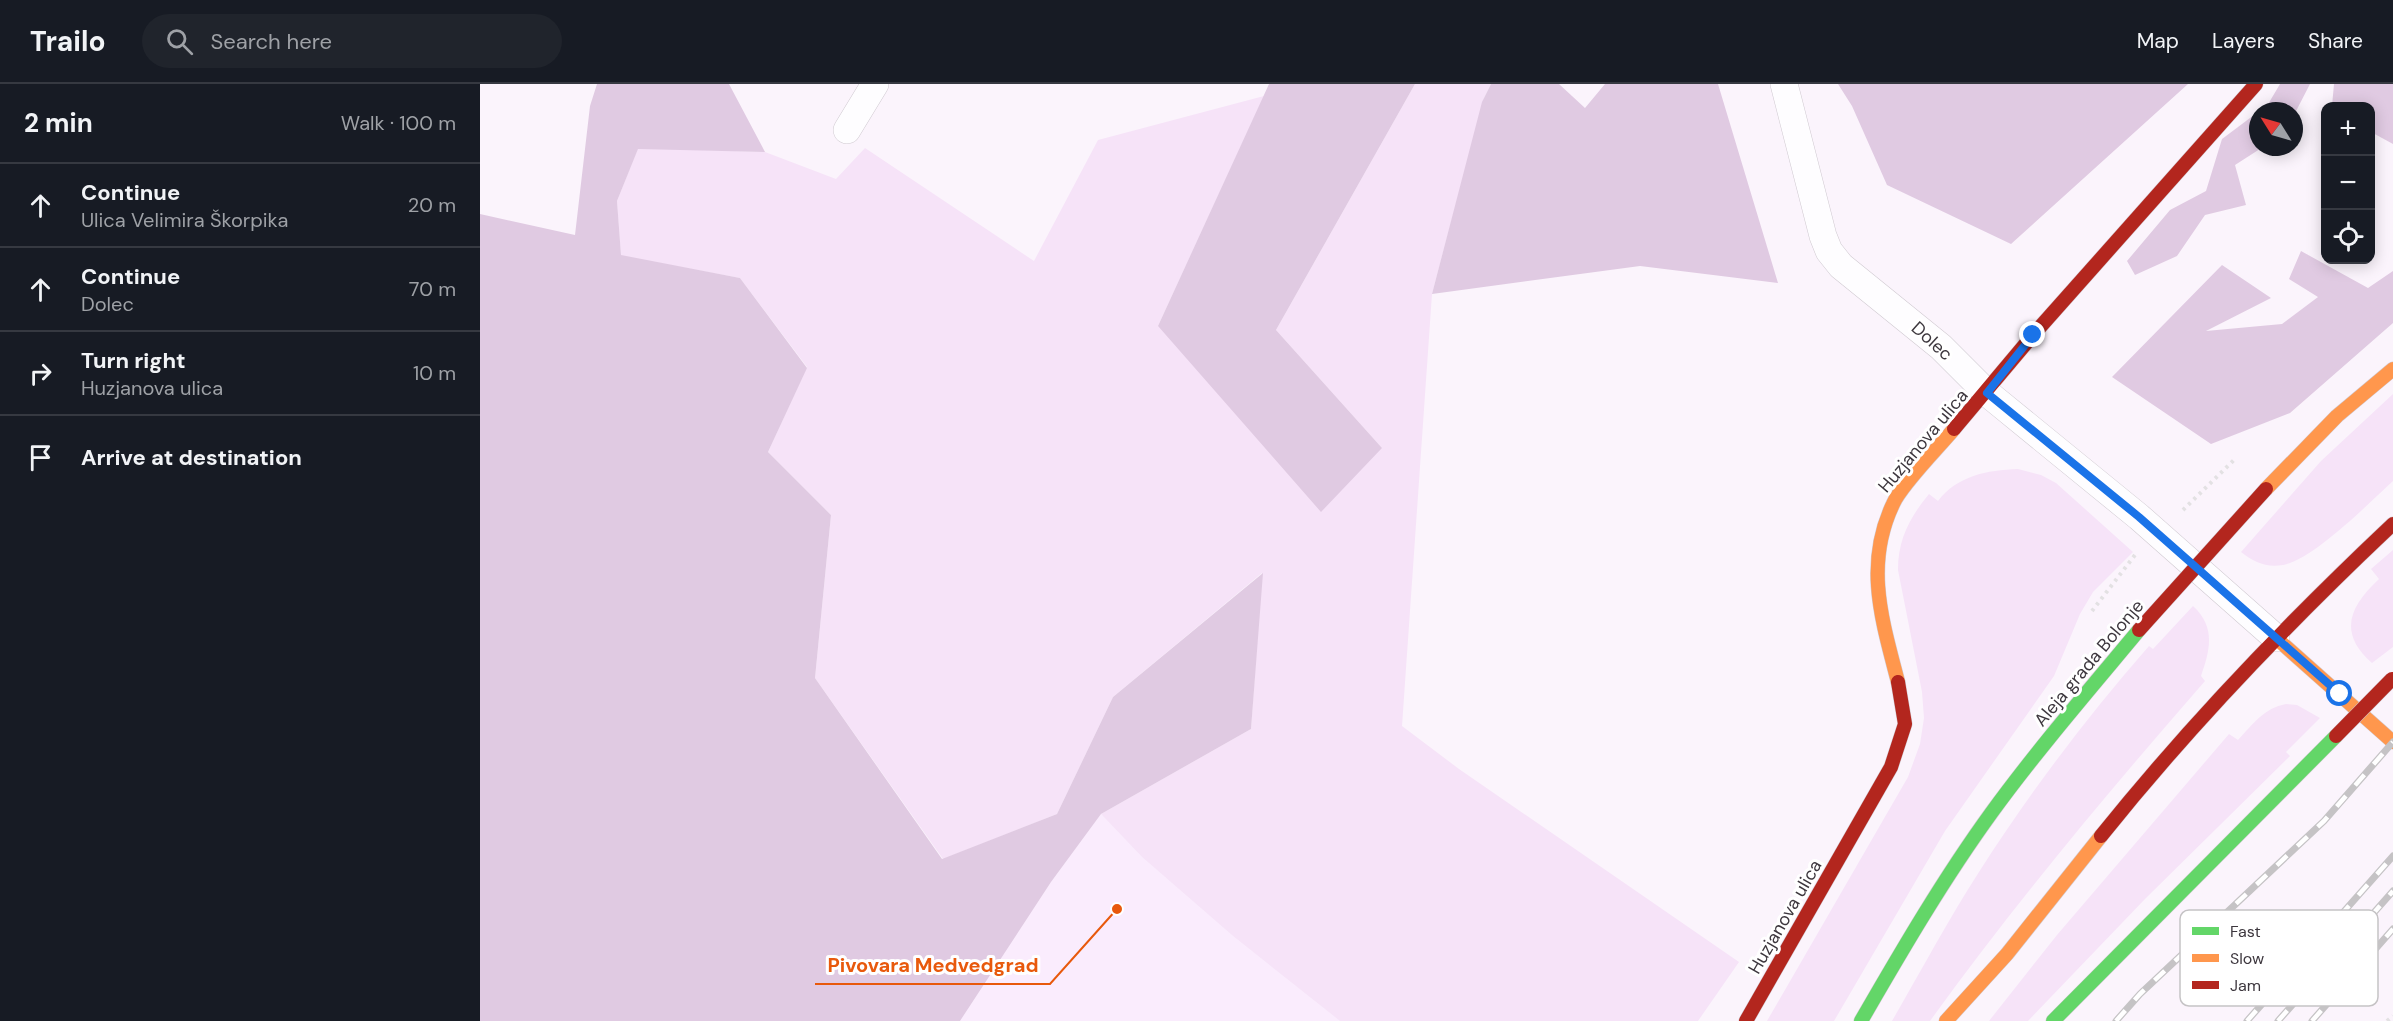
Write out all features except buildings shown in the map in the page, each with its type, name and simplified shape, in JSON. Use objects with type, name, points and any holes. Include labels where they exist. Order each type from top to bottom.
[{"type":"main road","name":"Huzjanova ulica","points":[[1746,1021],[1892,767],[1905,724],[1898,683],[1880,611],[1876,555],[1893,502],[1935,450],[1987,393],[2033,335],[2256,84]]},
{"type":"main road","name":"Aleja grada Bolonje","points":[[1861,1021],[1925,914],[1992,812],[2036,753],[2139,630],[2266,489],[2337,416],[2393,369]]},
{"type":"main road","points":[[1946,1021],[2007,954],[2109,826],[2229,688],[2276,638],[2393,524]]},
{"type":"main road","points":[[2276,638],[2393,741]]},
{"type":"main road","points":[[2053,1021],[2392,678]]},
{"type":"main road","points":[[1966,1021],[2007,954]]},
{"type":"street","points":[[847,130],[875,84]]},
{"type":"street","name":"Dolec","points":[[1784,84],[1822,236],[1841,266],[1941,347],[1987,393],[2139,517],[2276,638]]},
{"type":"path","points":[[2183,510],[2236,458]]},
{"type":"path","points":[[2092,611],[2140,549]]},
{"type":"path","points":[[2387,1021],[2393,1016]]},
{"type":"shaded area","points":[[597,84],[729,84],[765,152],[638,149],[617,201],[621,255],[740,278],[807,368],[768,452],[831,515],[815,678],[942,859],[1057,814],[1113,697],[1263,573],[1251,729],[1101,814],[1051,882],[960,1021],[480,1021],[480,214],[575,235],[590,106]]},
{"type":"shaded area","points":[[1269,84],[1415,84],[1276,330],[1382,448],[1321,512],[1158,326]]},
{"type":"shaded area","points":[[1415,84],[1491,84],[1484,98],[1432,294],[1402,726],[1459,769],[1739,962],[1698,1021],[1340,1021],[1233,936],[1142,857],[1101,814],[1251,729],[1262,573],[1113,697],[1057,814],[943,859],[815,678],[831,515],[768,452],[807,367],[740,278],[621,256],[617,201],[638,148],[765,152],[836,179],[865,148],[1034,261],[1098,140],[1264,96],[1158,326],[1382,448],[1276,330]]},
{"type":"shaded area","points":[[1491,84],[1559,84],[1585,108],[1605,84],[1718,84],[1778,283],[1640,266],[1432,294],[1482,102]]},
{"type":"shaded area","points":[[1838,84],[2188,84],[2011,244],[1887,185],[1852,106]]},
{"type":"shaded area","points":[[2280,84],[2310,84],[2301,102],[2269,102]]},
{"type":"shaded area","points":[[2334,84],[2393,84],[2393,144],[2375,134],[2375,102],[2332,102]]},
{"type":"shaded area","points":[[2249,119],[2249,156],[2235,165],[2246,205],[2205,215],[2177,256],[2135,275],[2127,261],[2170,210],[2206,191],[2222,139]]},
{"type":"shaded area","points":[[2301,251],[2368,288],[2393,271],[2393,323],[2290,413],[2211,444],[2112,377],[2222,265],[2271,298],[2206,331],[2282,324],[2318,297],[2289,279]]},
{"type":"shaded area","points":[[2393,394],[2393,481],[2341,529],[2310,553],[2295,561],[2277,566],[2266,565],[2241,552],[2321,461]]},
{"type":"shaded area","points":[[2018,469],[2041,475],[2056,483],[2133,552],[2093,592],[2080,614],[2054,676],[1945,831],[1834,1021],[1767,1021],[1908,777],[1920,744],[1924,718],[1922,692],[1898,570],[1900,548],[1906,529],[1929,494],[1938,501],[1963,480],[1984,473]]},
{"type":"shaded area","points":[[2393,550],[2393,647],[2372,663],[2361,652],[2355,641],[2351,631],[2351,620],[2360,600],[2379,579],[2371,569]]},
{"type":"shaded area","points":[[2193,606],[2205,622],[2208,631],[2207,657],[2201,676],[2205,681],[2064,848],[1930,1021],[1892,1021],[1945,927],[1998,842],[2039,784],[2103,700],[2149,646],[2153,649]]},
{"type":"shaded area","points":[[2286,704],[2297,705],[2320,718],[2286,752],[2290,756],[2145,899],[2028,1021],[1989,1021],[2057,935],[2229,734],[2238,740],[2265,713]]},
{"type":"shaded area","points":[[1101,814],[1142,857],[1233,936],[1340,1021],[960,1021],[1051,882]]},
{"type":"railway","points":[[2229,910],[2324,821],[2393,742]]},
{"type":"railway","points":[[2345,910],[2393,856]]},
{"type":"railway","points":[[2376,910],[2393,891]]},
{"type":"railway","points":[[2378,946],[2393,929]]},
{"type":"railway","points":[[2116,1021],[2140,994],[2180,956]]},
{"type":"railway","points":[[2247,1021],[2260,1006]]},
{"type":"railway","points":[[2278,1021],[2291,1006]]},
{"type":"railway","points":[[2312,1021],[2325,1006]]},
{"type":"traffic: fast","points":[[1861,1021],[1940,888],[1974,837],[2009,789],[2139,630]]},
{"type":"traffic: fast","points":[[2053,1021],[2336,736]]},
{"type":"traffic: slow","points":[[2266,489],[2337,416],[2393,369]]},
{"type":"traffic: slow","points":[[1898,682],[1882,615],[1879,593],[1879,549],[1884,527],[1897,496],[1954,429]]},
{"type":"traffic: slow","points":[[2276,638],[2393,742]]},
{"type":"traffic: slow","points":[[1946,1021],[2007,954],[2101,836]]},
{"type":"traffic: jam","points":[[1954,429],[2033,335],[2256,84]]},
{"type":"traffic: jam","points":[[2139,630],[2266,489]]},
{"type":"traffic: jam","points":[[2101,836],[2205,714],[2316,598],[2393,524]]},
{"type":"traffic: jam","points":[[2336,736],[2392,679]]},
{"type":"traffic: jam","points":[[1746,1021],[1891,767],[1905,724],[1898,682]]},
{"type":"place","name":"Pivovara Medvedgrad","points":[[1117,909]]},
{"type":"route","points":[[2033,335],[1987,393],[2139,517],[2340,694]]}]
